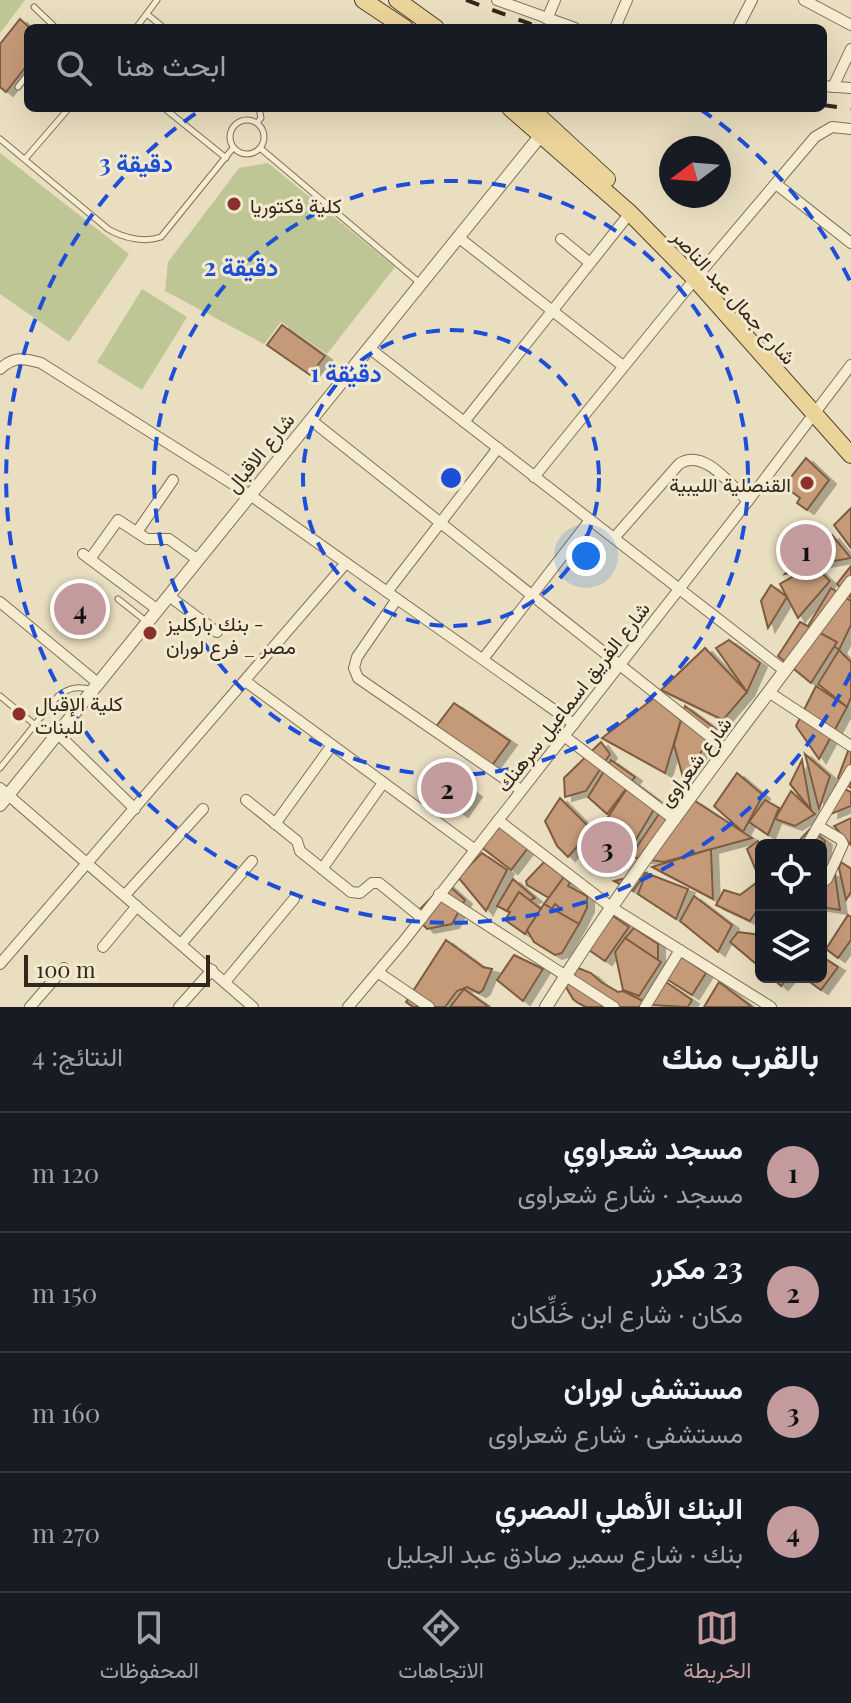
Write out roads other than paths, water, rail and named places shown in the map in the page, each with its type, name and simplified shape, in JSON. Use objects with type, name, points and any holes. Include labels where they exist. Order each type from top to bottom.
[{"type":"main road","points":[[363,0],[398,24]]},
{"type":"main road","points":[[398,24],[399,1]]},
{"type":"main road","points":[[399,1],[431,24]]},
{"type":"main road","name":"شارع جمال عبد الناصر","points":[[517,112],[546,130],[638,208],[816,408],[851,441]]},
{"type":"main road","name":"شارع جمال عبد الناصر","points":[[533,112],[546,130],[697,276]]},
{"type":"main road","name":"شارع جمال عبد الناصر","points":[[816,408],[851,455]]},
{"type":"street","points":[[497,0],[563,24]]},
{"type":"street","points":[[547,19],[555,0]]},
{"type":"street","points":[[617,24],[627,0]]},
{"type":"street","points":[[740,24],[752,0]]},
{"type":"street","points":[[804,0],[851,25]]},
{"type":"street","points":[[851,49],[828,86],[851,88]]},
{"type":"street","points":[[534,477],[697,276],[815,137],[832,127],[851,129]]},
{"type":"street","name":"شارع الاقبال","points":[[3,796],[97,687],[546,130]]},
{"type":"street","points":[[776,184],[851,243]]},
{"type":"street","points":[[464,422],[630,213]]},
{"type":"street","points":[[458,237],[623,366]]},
{"type":"street","points":[[561,239],[590,263]]},
{"type":"street","points":[[369,348],[785,671]]},
{"type":"street","points":[[0,369],[13,359],[25,358],[41,363],[250,495],[574,724]]},
{"type":"street","name":"شارع الفريق اسماعيل سرهنك","points":[[348,1007],[379,973],[851,365]]},
{"type":"street","points":[[311,420],[727,750]]},
{"type":"street","points":[[498,448],[392,595],[357,657],[354,668],[358,678],[521,790]]},
{"type":"street","points":[[614,538],[679,464],[691,458],[704,461],[748,501]]},
{"type":"street","points":[[137,532],[173,480]]},
{"type":"street","points":[[158,610],[87,556],[115,521],[122,520],[152,540],[169,539],[198,560]]},
{"type":"street","points":[[483,659],[590,520]]},
{"type":"street","points":[[0,964],[346,563]]},
{"type":"street","name":"شارع شعراوى","points":[[546,1007],[611,907],[851,582]]},
{"type":"street","points":[[169,596],[217,632]]},
{"type":"street","points":[[0,602],[97,687]]},
{"type":"street","points":[[245,681],[474,849]]},
{"type":"street","points":[[770,693],[851,746]]},
{"type":"street","points":[[58,734],[135,809]]},
{"type":"street","points":[[564,736],[675,820]]},
{"type":"street","points":[[275,824],[332,745]]},
{"type":"street","points":[[810,839],[851,770]]},
{"type":"street","points":[[322,869],[383,783]]},
{"type":"street","points":[[3,796],[89,864],[253,1007]]},
{"type":"street","points":[[246,800],[297,841],[300,851],[354,894],[372,883],[379,883],[422,918]]},
{"type":"street","points":[[125,895],[203,809]]},
{"type":"street","points":[[498,820],[611,907],[771,1007]]},
{"type":"street","points":[[818,826],[843,844],[827,879]]},
{"type":"street","points":[[181,944],[252,861]]},
{"type":"street","points":[[439,894],[614,1007]]},
{"type":"street","points":[[225,982],[294,899]]},
{"type":"street","points":[[103,947],[137,906]]},
{"type":"street","points":[[645,1007],[680,950]]},
{"type":"street","points":[[30,1007],[64,968]]},
{"type":"street","points":[[179,1007],[212,970]]},
{"type":"street","points":[[379,973],[429,1007]]},
{"type":"lane","points":[[140,24],[157,0]]},
{"type":"lane","points":[[34,7],[52,24]]},
{"type":"lane","points":[[148,15],[159,24]]},
{"type":"lane","points":[[18,87],[24,79]]},
{"type":"lane","points":[[25,159],[66,112]]},
{"type":"lane","points":[[169,112],[226,158]]},
{"type":"lane","points":[[257,123],[261,118],[260,112]]},
{"type":"lane","points":[[0,139],[108,229],[123,236],[152,240],[161,237],[226,158],[233,148],[230,132],[234,125],[241,120],[257,123],[263,131],[264,140],[260,148],[252,154],[242,154],[233,148]]},
{"type":"lane","points":[[260,148],[421,284]]},
{"type":"lane","points":[[118,599],[148,622]]},
{"type":"lane","points":[[0,768],[58,696],[69,688],[97,687]]},
{"type":"lane","points":[[0,696],[34,724]]},
{"type":"railway","points":[[466,0],[530,24]]},
{"type":"railway","points":[[827,106],[851,109]]},
{"type":"place","name":"كلية فكتوريا","points":[[234,204]]},
{"type":"place","name":"القنصلية الليبية","points":[[807,483]]},
{"type":"place","name":"مسجد شعراوي","points":[[806,550]]},
{"type":"place","name":"البنك الأهلي المصري","points":[[80,609]]},
{"type":"place","name":"بنك باركليز - مصر _ فرع لوران","points":[[150,633]]},
{"type":"place","name":"كلية الإقبال للبنات","points":[[19,714]]},
{"type":"place","name":"23 مكرر","points":[[447,788]]},
{"type":"place","name":"مستشفى لوران","points":[[607,847]]}]
